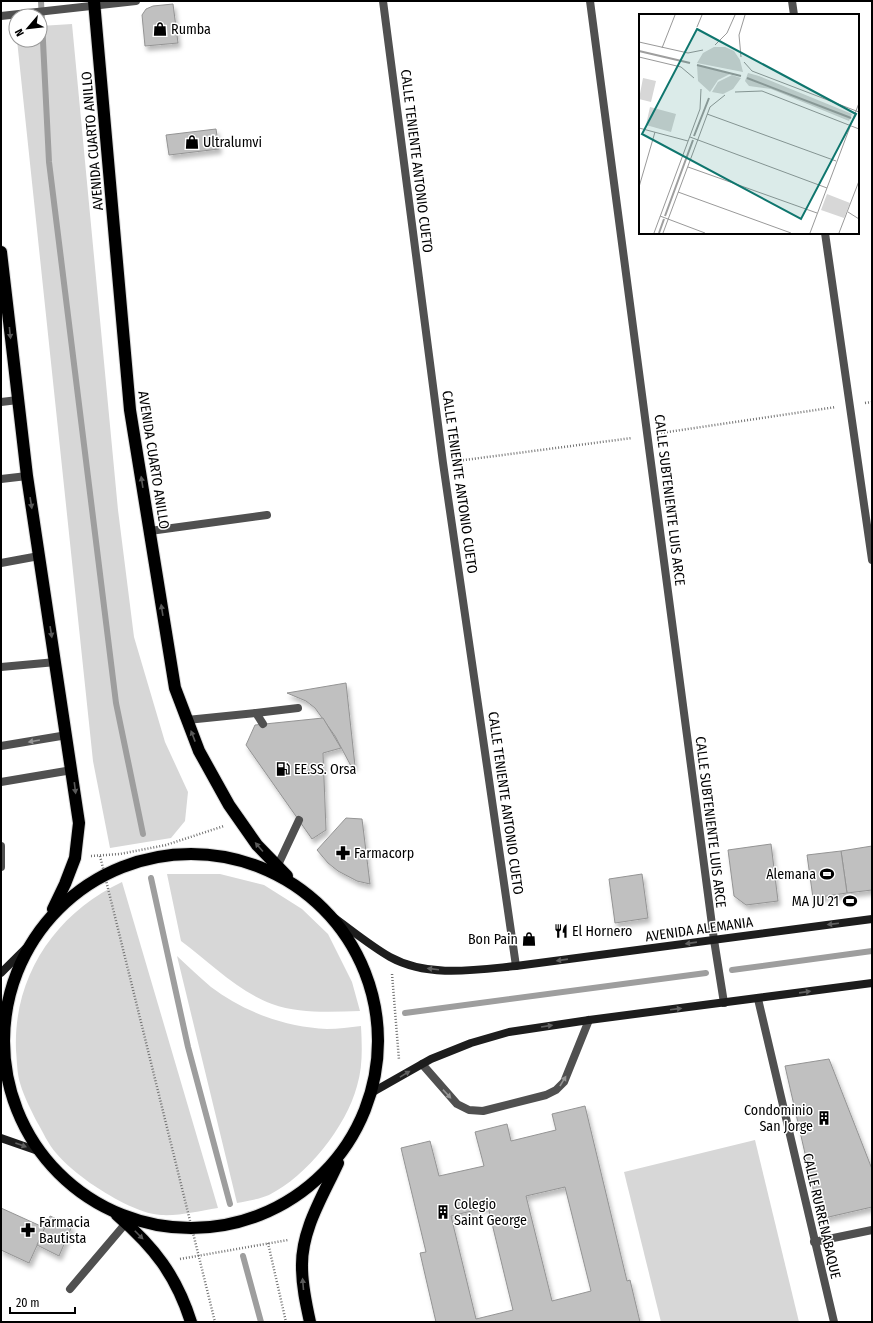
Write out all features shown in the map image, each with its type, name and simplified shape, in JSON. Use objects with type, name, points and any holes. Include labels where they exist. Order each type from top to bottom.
[{"type":"highway","name":"AVENIDA CUARTO ANILLO","points":[[94,4],[130,410],[175,688],[199,751],[240,821],[257,845],[296,885]]},
{"type":"highway","points":[[1,252],[27,476],[79,823],[75,858],[66,884],[48,919],[30,944],[12,984],[4,1027],[6,1071],[19,1114],[41,1152],[72,1185],[110,1209],[155,1251],[163,1262],[185,1303],[191,1322]]},
{"type":"highway","points":[[48,919],[74,893],[104,874],[121,860],[166,850],[212,854],[256,864],[296,885],[329,914],[357,954],[374,998],[378,1046],[371,1093],[310,1222],[306,1237],[301,1266],[304,1299],[310,1322]]},
{"type":"highway","points":[[110,1209],[150,1224],[192,1229],[209,1228],[252,1219],[293,1198],[318,1180],[344,1150]]},
{"type":"main road","name":"AVENIDA ALEMANIA","points":[[329,914],[390,957],[421,968],[458,972],[714,942],[872,919]]},
{"type":"main road","points":[[1,973],[30,944]]},
{"type":"main road","points":[[371,1093],[422,1064],[471,1043],[509,1032],[723,999],[758,999],[872,983]]},
{"type":"main road","points":[[1,1138],[41,1152]]},
{"type":"street","points":[[2,16],[74,9],[94,4],[136,1]]},
{"type":"street","name":"CALLE TENIENTE ANTONIO CUETO","points":[[384,1],[443,463],[516,966]]},
{"type":"street","name":"CALLE SUBTENIENTE LUIS ARCE","points":[[590,1],[714,942],[723,999]]},
{"type":"street","points":[[792,1],[794,14]]},
{"type":"street","points":[[825,234],[872,560]]},
{"type":"street","points":[[1,402],[18,400]]},
{"type":"street","points":[[1,479],[27,476]]},
{"type":"street","points":[[150,531],[267,515]]},
{"type":"street","points":[[1,563],[39,556]]},
{"type":"street","points":[[1,667],[56,662]]},
{"type":"street","points":[[187,720],[298,708]]},
{"type":"street","points":[[256,713],[263,724]]},
{"type":"street","points":[[1,746],[67,735]]},
{"type":"street","points":[[1,782],[72,770]]},
{"type":"street","points":[[277,867],[299,820]]},
{"type":"street","points":[[1,846],[1,866]]},
{"type":"street","name":"CALLE RURRENABAQUE","points":[[758,999],[834,1322]]},
{"type":"street","points":[[422,1064],[457,1104],[469,1110],[483,1111],[546,1095],[556,1090],[564,1082],[589,1020]]},
{"type":"street","points":[[70,1289],[126,1223]]},
{"type":"street","points":[[814,1242],[872,1230]]},
{"type":"path","points":[[75,858],[100,856],[121,860],[166,850],[240,821]]},
{"type":"path","points":[[100,856],[215,1322]]},
{"type":"path","points":[[390,957],[400,1077]]},
{"type":"path","points":[[163,1262],[306,1237]]},
{"type":"path","points":[[268,1243],[286,1322]]},
{"type":"shaded area","points":[[72,24],[118,510],[134,637],[165,742],[188,792],[185,821],[171,838],[110,848],[93,761],[18,48],[48,48],[48,26]]},
{"type":"shaded area","points":[[167,874],[220,874],[264,885],[302,909],[328,934],[352,982],[360,1011],[316,1012],[283,1007],[260,999],[236,984],[181,941]]},
{"type":"shaded area","points":[[122,882],[218,1208],[175,1215],[152,1214],[134,1208],[97,1188],[72,1169],[53,1149],[32,1113],[20,1083],[16,1050],[17,1023],[22,997],[31,972],[43,950],[59,929],[77,911],[98,895]]},
{"type":"shaded area","points":[[177,956],[211,987],[224,996],[251,1011],[266,1017],[311,1028],[331,1029],[361,1026],[362,1056],[359,1078],[352,1102],[344,1118],[323,1149],[311,1163],[283,1187],[269,1195],[237,1203]]},
{"type":"shaded area","points":[[755,1140],[799,1322],[661,1322],[624,1172]]},
{"type":"building","name":"Rumba","points":[[173,4],[178,43],[145,46],[142,15],[146,9],[153,6]]},
{"type":"building","name":"Ultralumvi","points":[[216,129],[219,149],[169,155],[166,135]]},
{"type":"building","points":[[346,683],[355,766],[351,766],[335,736],[315,708],[306,701],[287,693]]},
{"type":"building","points":[[323,718],[341,748],[323,753],[326,830],[312,839],[246,745],[255,725]]},
{"type":"building","name":"Farmacorp","points":[[346,818],[362,819],[370,884],[357,881],[338,871],[328,863],[317,850]]},
{"type":"building","points":[[771,844],[778,901],[746,905],[734,896],[728,850]]},
{"type":"building","points":[[872,846],[872,890],[847,893],[841,851]]},
{"type":"building","name":"Alemana","points":[[841,851],[847,893],[813,898],[807,855]]},
{"type":"building","points":[[642,874],[648,918],[615,923],[609,879]]},
{"type":"building","name":"Condominio San Jorge","points":[[829,1059],[872,1169],[872,1207],[820,1219],[785,1066]]},
{"type":"building","name":"Colegio Saint George","points":[[585,1106],[627,1281],[630,1280],[640,1322],[436,1322],[420,1253],[426,1252],[401,1148],[430,1141],[439,1176],[484,1166],[475,1132],[507,1124],[511,1141],[556,1130],[552,1114]],"holes":[[[565,1187],[591,1291],[552,1301],[526,1196]],[[488,1207],[513,1310],[476,1319],[451,1216]]]},
{"type":"building","points":[[1,1208],[45,1228],[29,1263],[1,1250]]},
{"type":"building","points":[[50,1216],[72,1226],[59,1256],[37,1245]]},
{"type":"waterway","points":[[41,1],[49,162],[116,703],[143,834]]},
{"type":"waterway","points":[[151,878],[188,1047],[230,1204]]},
{"type":"waterway","points":[[732,970],[872,951]]},
{"type":"waterway","points":[[405,1013],[706,973]]},
{"type":"waterway","points":[[243,1256],[261,1322]]},
{"type":"place","name":"Rumba","points":[[160,29]]},
{"type":"place","name":"Ultralumvi","points":[[192,142]]},
{"type":"place","name":"EE.SS. Orsa","points":[[283,769]]},
{"type":"place","name":"Farmacorp","points":[[343,853]]},
{"type":"place","name":"Alemana","points":[[827,874]]},
{"type":"place","name":"MA JU 21","points":[[850,901]]},
{"type":"place","name":"El Hornero","points":[[561,931]]},
{"type":"place","name":"Bon Pain","points":[[529,939]]},
{"type":"place","name":"Condominio San Jorge","points":[[824,1118]]},
{"type":"place","name":"Colegio Saint George","points":[[443,1212]]},
{"type":"place","name":"Farmacia Bautista","points":[[28,1230]]}]
